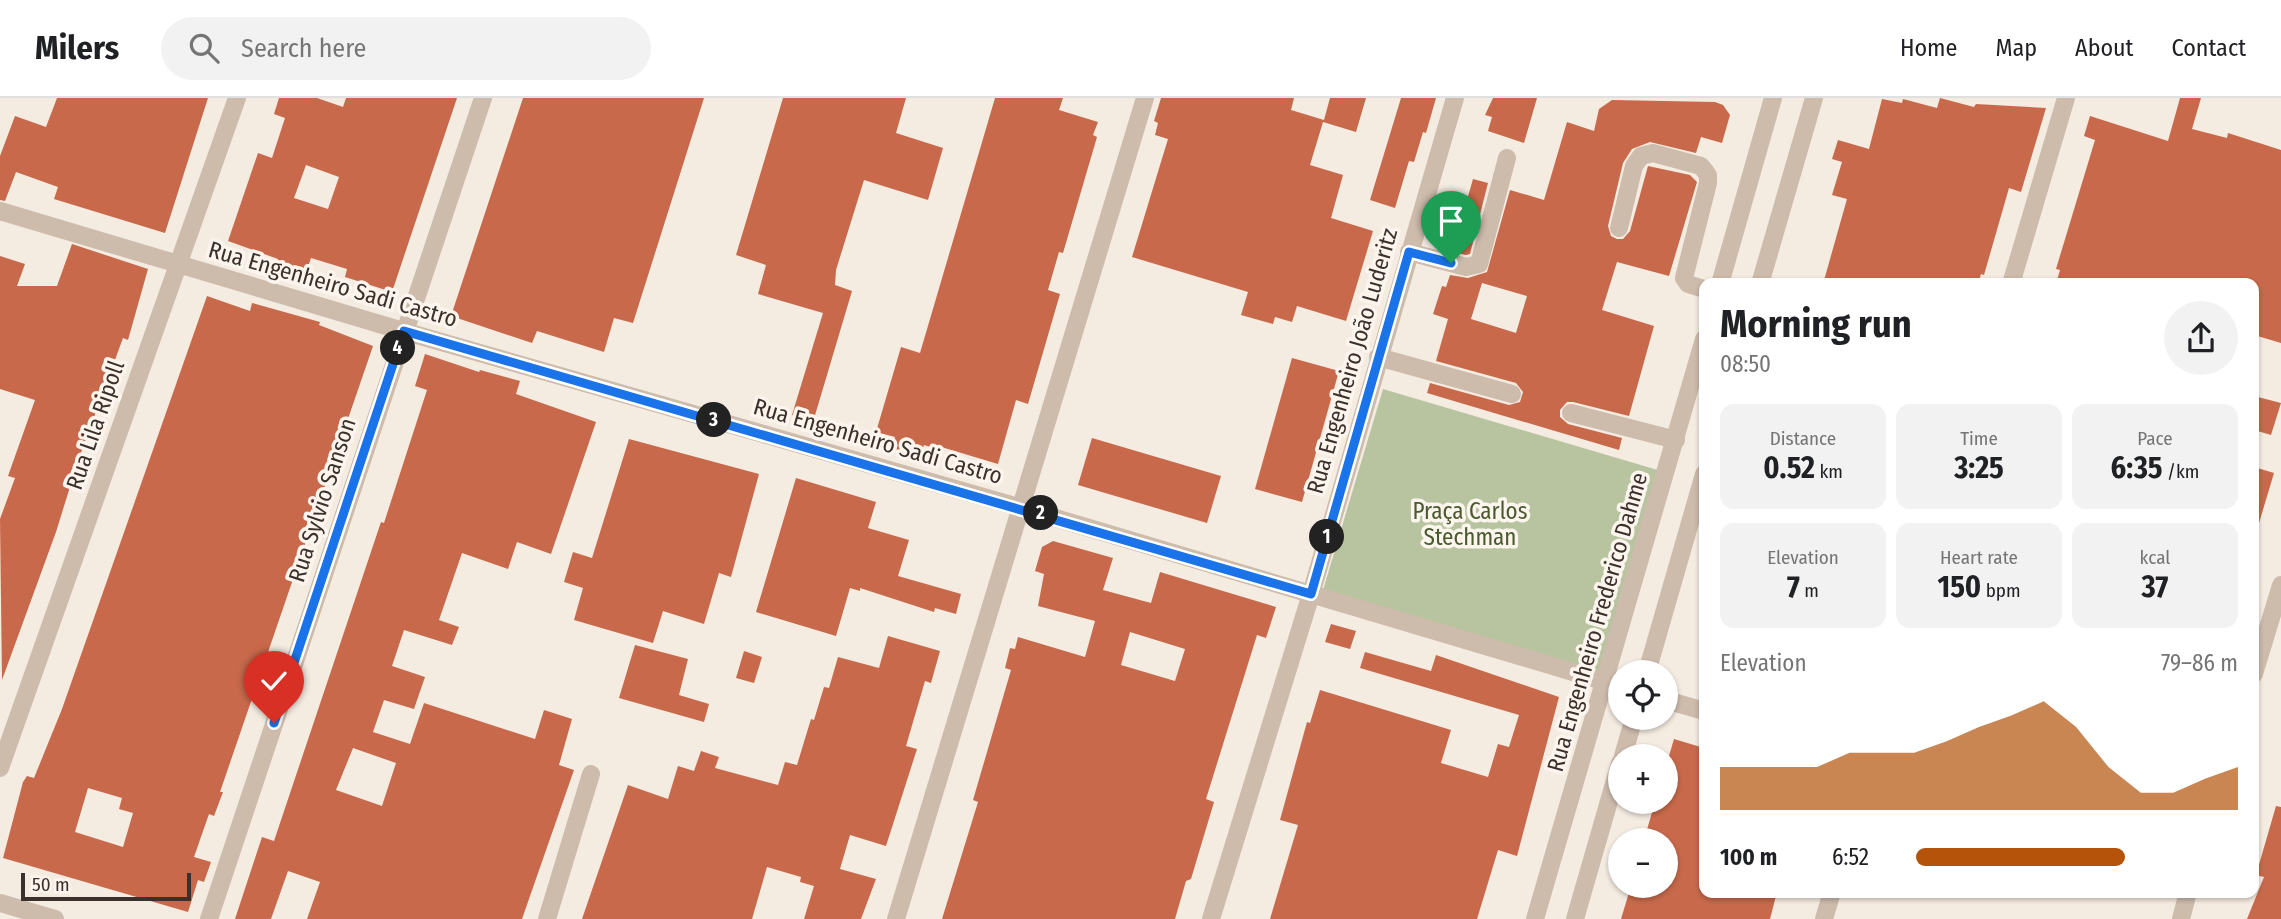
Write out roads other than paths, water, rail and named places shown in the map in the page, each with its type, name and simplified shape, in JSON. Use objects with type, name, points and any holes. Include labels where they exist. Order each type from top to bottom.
[{"type":"street","name":"Rua Lila Ripoll","points":[[0,768],[237,98]]},
{"type":"street","name":"Rua Sylvio Sanson","points":[[209,919],[483,98]]},
{"type":"street","points":[[896,919],[1145,98]]},
{"type":"street","name":"Rua Engenheiro João Luderitz","points":[[1211,919],[1311,594],[1455,98]]},
{"type":"street","points":[[1722,278],[1773,98]]},
{"type":"street","points":[[1762,278],[1814,98]]},
{"type":"street","points":[[2013,278],[2066,98]]},
{"type":"street","points":[[1619,228],[1634,166],[1641,156],[1653,153],[1701,166],[1708,176],[1707,183],[1684,278],[1688,284],[1699,287]]},
{"type":"street","points":[[1409,252],[1466,267],[1479,264],[1507,158]]},
{"type":"street","name":"Rua Engenheiro Sadi Castro","points":[[0,211],[404,331],[1022,508],[1608,682]]},
{"type":"street","name":"Rua Engenheiro Frederico Dahme","points":[[1620,660],[1699,357]]},
{"type":"street","points":[[1378,358],[1512,394]]},
{"type":"street","points":[[1571,413],[1676,440]]},
{"type":"street","points":[[1650,660],[1699,491]]},
{"type":"street","points":[[2259,657],[2281,584]]},
{"type":"street","name":"Rua Engenheiro Frederico Dahme","points":[[1535,919],[1608,702]]},
{"type":"street","points":[[1678,703],[1699,710]]},
{"type":"street","points":[[547,919],[592,774]]},
{"type":"street","points":[[1575,919],[1608,805]]},
{"type":"street","points":[[1824,919],[1830,898]]},
{"type":"street","points":[[2180,919],[2187,898]]},
{"type":"street","points":[[0,903],[55,919]]},
{"type":"park label","name":"Praça Carlos Stechman","points":[[1470,524]]}]
